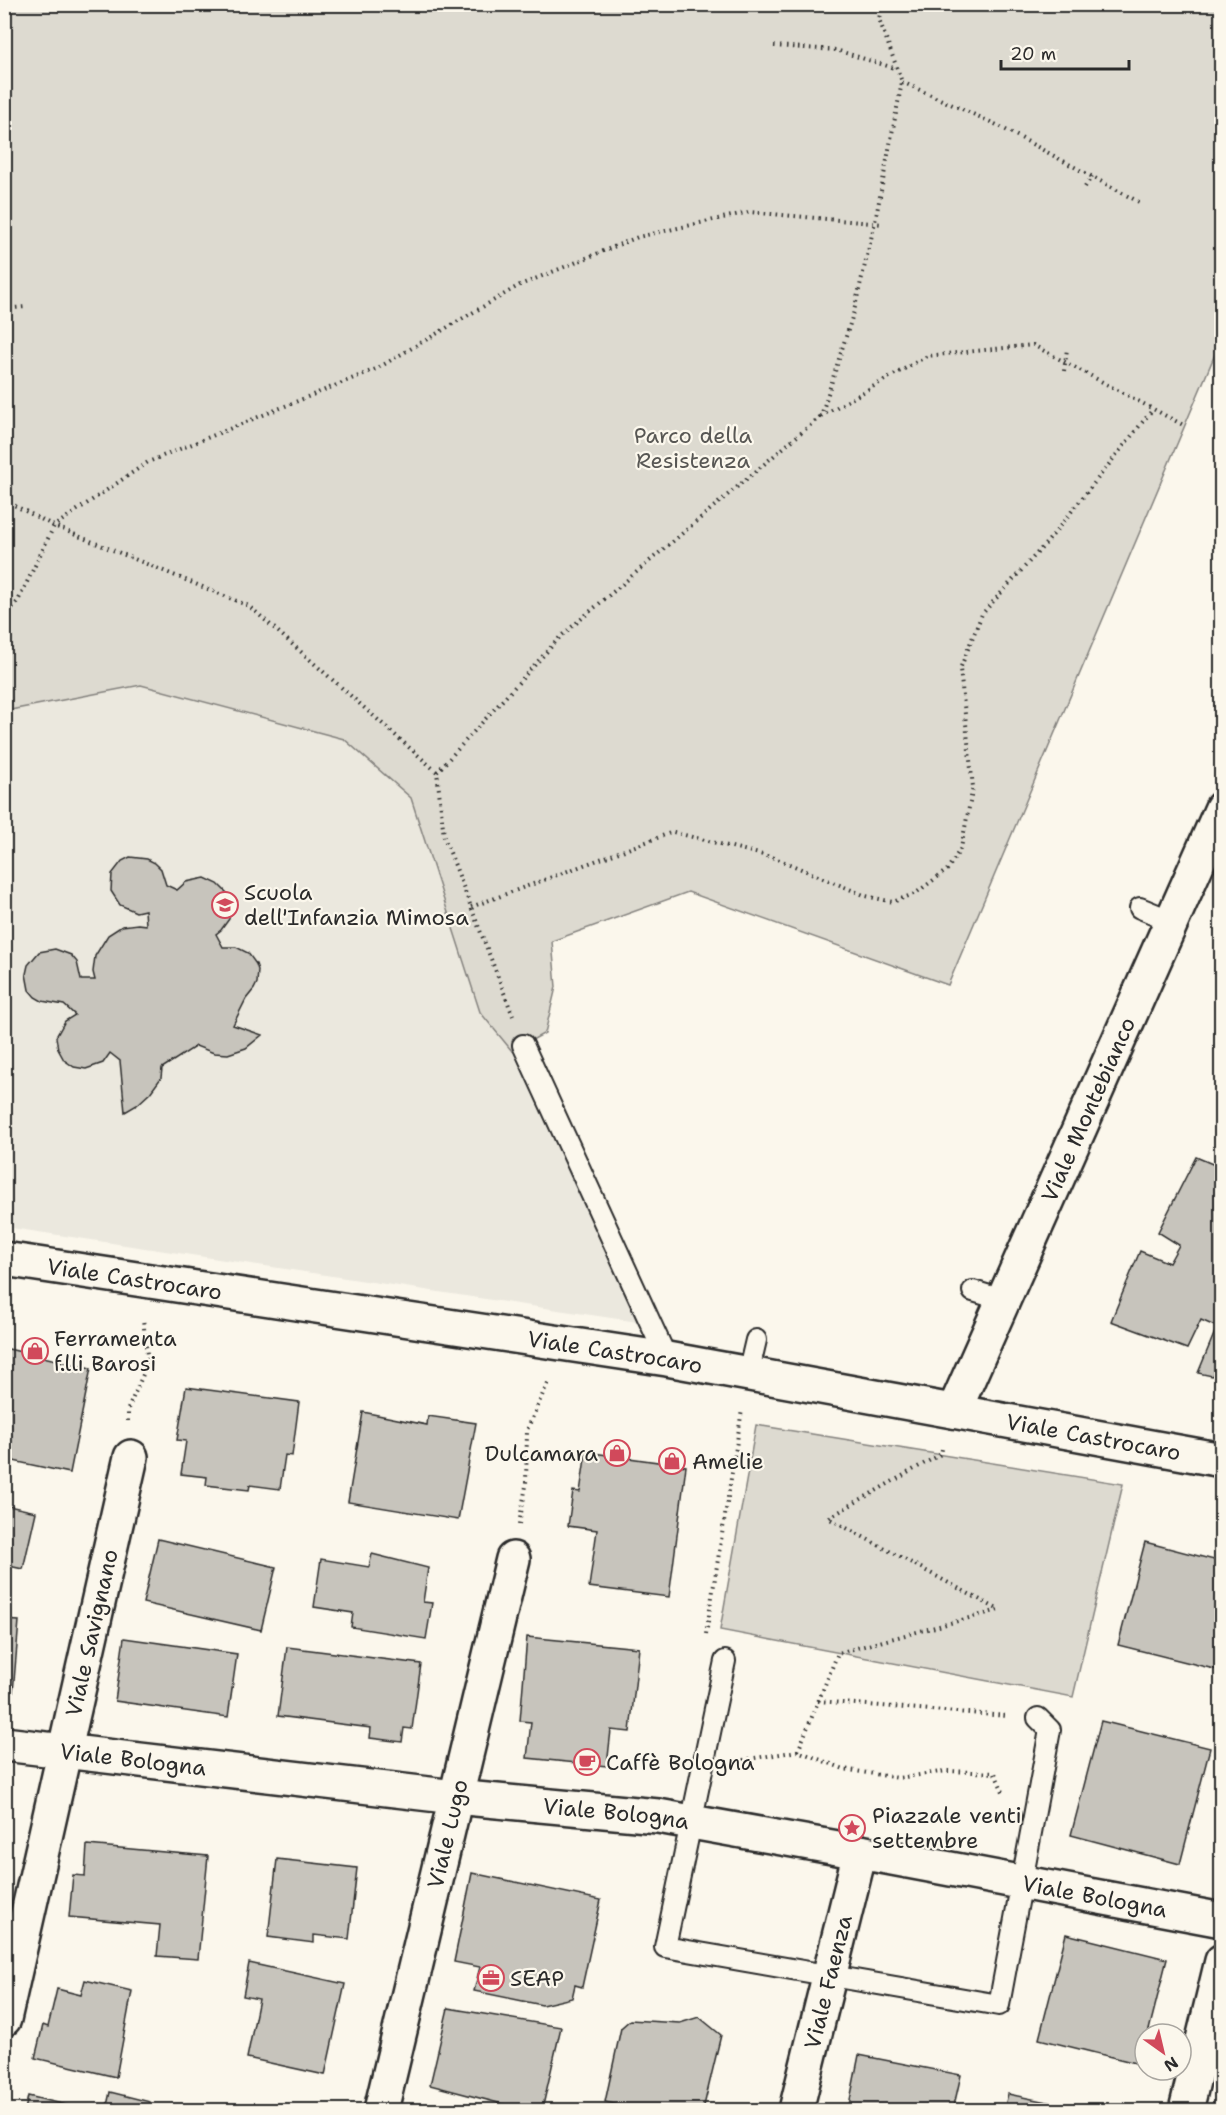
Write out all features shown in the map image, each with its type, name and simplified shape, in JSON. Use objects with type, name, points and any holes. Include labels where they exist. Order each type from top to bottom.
[{"type":"street","name":"Viale Montebianco","points":[[954,1411],[988,1296],[1172,921],[1221,808]]},
{"type":"street","name":"Viale Castrocaro","points":[[4,1259],[667,1359],[1221,1460]]},
{"type":"street","name":"Viale Savignano","points":[[4,2019],[131,1457]]},
{"type":"street","name":"Viale Lugo","points":[[381,2110],[513,1559]]},
{"type":"street","name":"Viale Bologna","points":[[4,1744],[455,1797],[658,1816],[1221,1920]]},
{"type":"street","name":"Viale Faenza","points":[[796,2110],[860,1852]]},
{"type":"street","points":[[1186,2110],[1221,1961]]},
{"type":"lane","points":[[1140,908],[1172,921]]},
{"type":"lane","points":[[524,1045],[667,1359]]},
{"type":"lane","points":[[748,1374],[756,1340]]},
{"type":"lane","points":[[724,1661],[664,1947],[999,2005],[1050,1730],[1038,1718]]},
{"type":"path","points":[[821,416],[854,311],[875,222],[902,82],[879,19],[882,4]]},
{"type":"path","points":[[774,46],[836,50],[897,69]]},
{"type":"path","points":[[902,82],[995,124],[1139,202]]},
{"type":"path","points":[[1085,187],[1092,176]]},
{"type":"path","points":[[4,617],[18,601],[54,526],[148,462],[376,369],[520,285],[638,237],[749,212],[883,224]]},
{"type":"path","points":[[4,309],[25,307]]},
{"type":"path","points":[[437,772],[561,636],[821,416],[927,356],[1033,345],[1185,426]]},
{"type":"path","points":[[1064,371],[1067,349]]},
{"type":"path","points":[[471,907],[673,832],[775,858],[866,896],[893,902],[916,893],[947,870],[961,848],[973,787],[960,669],[982,614],[1048,541],[1154,409]]},
{"type":"path","points":[[4,500],[54,526],[249,606],[437,772],[444,837],[524,1045]]},
{"type":"path","points":[[131,1457],[128,1409],[148,1363],[138,1279]]},
{"type":"path","points":[[513,1559],[526,1486],[527,1430],[564,1343]]},
{"type":"path","points":[[724,1661],[702,1657],[748,1374]]},
{"type":"path","points":[[798,1751],[838,1653],[999,1610],[828,1518],[940,1454]]},
{"type":"path","points":[[818,1701],[1038,1718]]},
{"type":"path","points":[[699,1784],[725,1764],[798,1751],[844,1769],[898,1778],[947,1771],[995,1773],[1029,1846]]},
{"type":"shaded area","name":"Scuola dell'Infanzia Mimosa","points":[[141,685],[344,739],[411,798],[480,1012],[512,1051],[638,1322],[5,1227],[4,711]]},
{"type":"green space","name":"Parco della Resistenza","points":[[5,5],[1221,5],[1221,340],[948,985],[688,892],[552,941],[556,987],[545,1033],[512,1051],[480,1012],[411,798],[344,739],[141,685],[5,711]]},
{"type":"green space","points":[[756,1425],[1123,1484],[1073,1697],[720,1630]]},
{"type":"building","points":[[130,857],[147,859],[155,863],[161,869],[166,885],[177,890],[186,882],[205,878],[218,884],[227,893],[230,906],[229,919],[216,934],[223,947],[236,947],[248,953],[258,970],[257,983],[233,1025],[262,1035],[246,1048],[228,1054],[214,1053],[196,1046],[162,1068],[161,1078],[150,1093],[125,1112],[120,1061],[110,1053],[103,1063],[86,1069],[74,1067],[64,1060],[58,1049],[56,1037],[65,1021],[75,1015],[64,1005],[42,1001],[35,997],[29,990],[26,974],[28,965],[39,952],[55,949],[71,955],[77,962],[81,980],[95,980],[93,972],[95,956],[108,935],[122,926],[146,925],[145,910],[136,912],[120,905],[111,891],[112,874],[122,861]]},
{"type":"building","points":[[1196,1157],[1222,1168],[1222,1366],[1218,1364],[1212,1376],[1198,1373],[1217,1327],[1201,1320],[1187,1349],[1111,1321],[1140,1251],[1169,1263],[1179,1245],[1158,1232]]},
{"type":"building","points":[[4,1348],[91,1368],[70,1473],[4,1459]]},
{"type":"building","points":[[186,1387],[299,1402],[292,1456],[285,1455],[280,1489],[250,1485],[249,1490],[206,1485],[207,1477],[181,1474],[186,1441],[177,1440]]},
{"type":"building","points":[[363,1412],[427,1425],[428,1416],[476,1423],[458,1520],[348,1502]]},
{"type":"building","points":[[586,1452],[686,1466],[669,1597],[589,1587],[597,1530],[568,1526],[573,1491],[580,1492]]},
{"type":"building","points":[[4,1505],[36,1512],[23,1569],[4,1565]]},
{"type":"building","points":[[158,1539],[276,1567],[261,1630],[143,1603]]},
{"type":"building","points":[[1145,1542],[1222,1562],[1222,1671],[1118,1645]]},
{"type":"building","points":[[372,1554],[428,1568],[423,1602],[432,1603],[426,1639],[351,1627],[353,1613],[314,1607],[321,1559],[369,1567]]},
{"type":"building","points":[[4,1620],[19,1621],[13,1693],[4,1692]]},
{"type":"building","points":[[527,1637],[639,1648],[630,1732],[611,1730],[607,1766],[527,1758],[531,1722],[520,1721]]},
{"type":"building","points":[[124,1638],[237,1654],[228,1717],[115,1701]]},
{"type":"building","points":[[287,1647],[421,1664],[412,1729],[404,1728],[402,1742],[370,1738],[371,1728],[278,1716]]},
{"type":"building","points":[[1101,1721],[1210,1748],[1180,1864],[1071,1835]]},
{"type":"building","points":[[87,1845],[208,1856],[198,1959],[157,1956],[160,1925],[69,1917],[73,1875],[85,1876]]},
{"type":"building","points":[[277,1859],[357,1868],[349,1939],[314,1935],[314,1943],[268,1937]]},
{"type":"building","points":[[472,1873],[601,1900],[582,1987],[575,1985],[572,1998],[542,2005],[474,1991],[480,1967],[454,1962]]},
{"type":"building","points":[[1066,1934],[1167,1959],[1151,2022],[1133,2022],[1133,2062],[1039,2039]]},
{"type":"building","points":[[249,1963],[345,1984],[325,2075],[247,2058],[259,1999],[243,1996]]},
{"type":"building","points":[[85,1980],[132,1991],[116,2077],[35,2058],[43,2025],[48,2027],[57,1989],[81,1995]]},
{"type":"building","points":[[448,2008],[561,2027],[542,2110],[525,2110],[430,2085]]},
{"type":"building","points":[[699,2017],[721,2035],[703,2110],[642,2110],[605,2102],[621,2028],[630,2020],[680,2023]]},
{"type":"building","points":[[859,2055],[961,2075],[953,2110],[848,2110]]},
{"type":"building","points":[[110,2092],[150,2102],[148,2110],[106,2110]]},
{"type":"building","points":[[1008,2094],[1086,2110],[1004,2110]]},
{"type":"building","points":[[28,2096],[88,2110],[25,2110]]},
{"type":"place","name":"Scuola dell'Infanzia Mimosa","points":[[225,905]]},
{"type":"place","name":"Ferramenta f.lli Barosi","points":[[35,1351]]},
{"type":"place","name":"Dulcamara","points":[[617,1453]]},
{"type":"place","name":"Amelie","points":[[672,1461]]},
{"type":"place","name":"Caffè Bologna","points":[[587,1762]]},
{"type":"place","name":"Piazzale venti settembre","points":[[852,1828]]},
{"type":"place","name":"SEAP","points":[[491,1978]]}]
